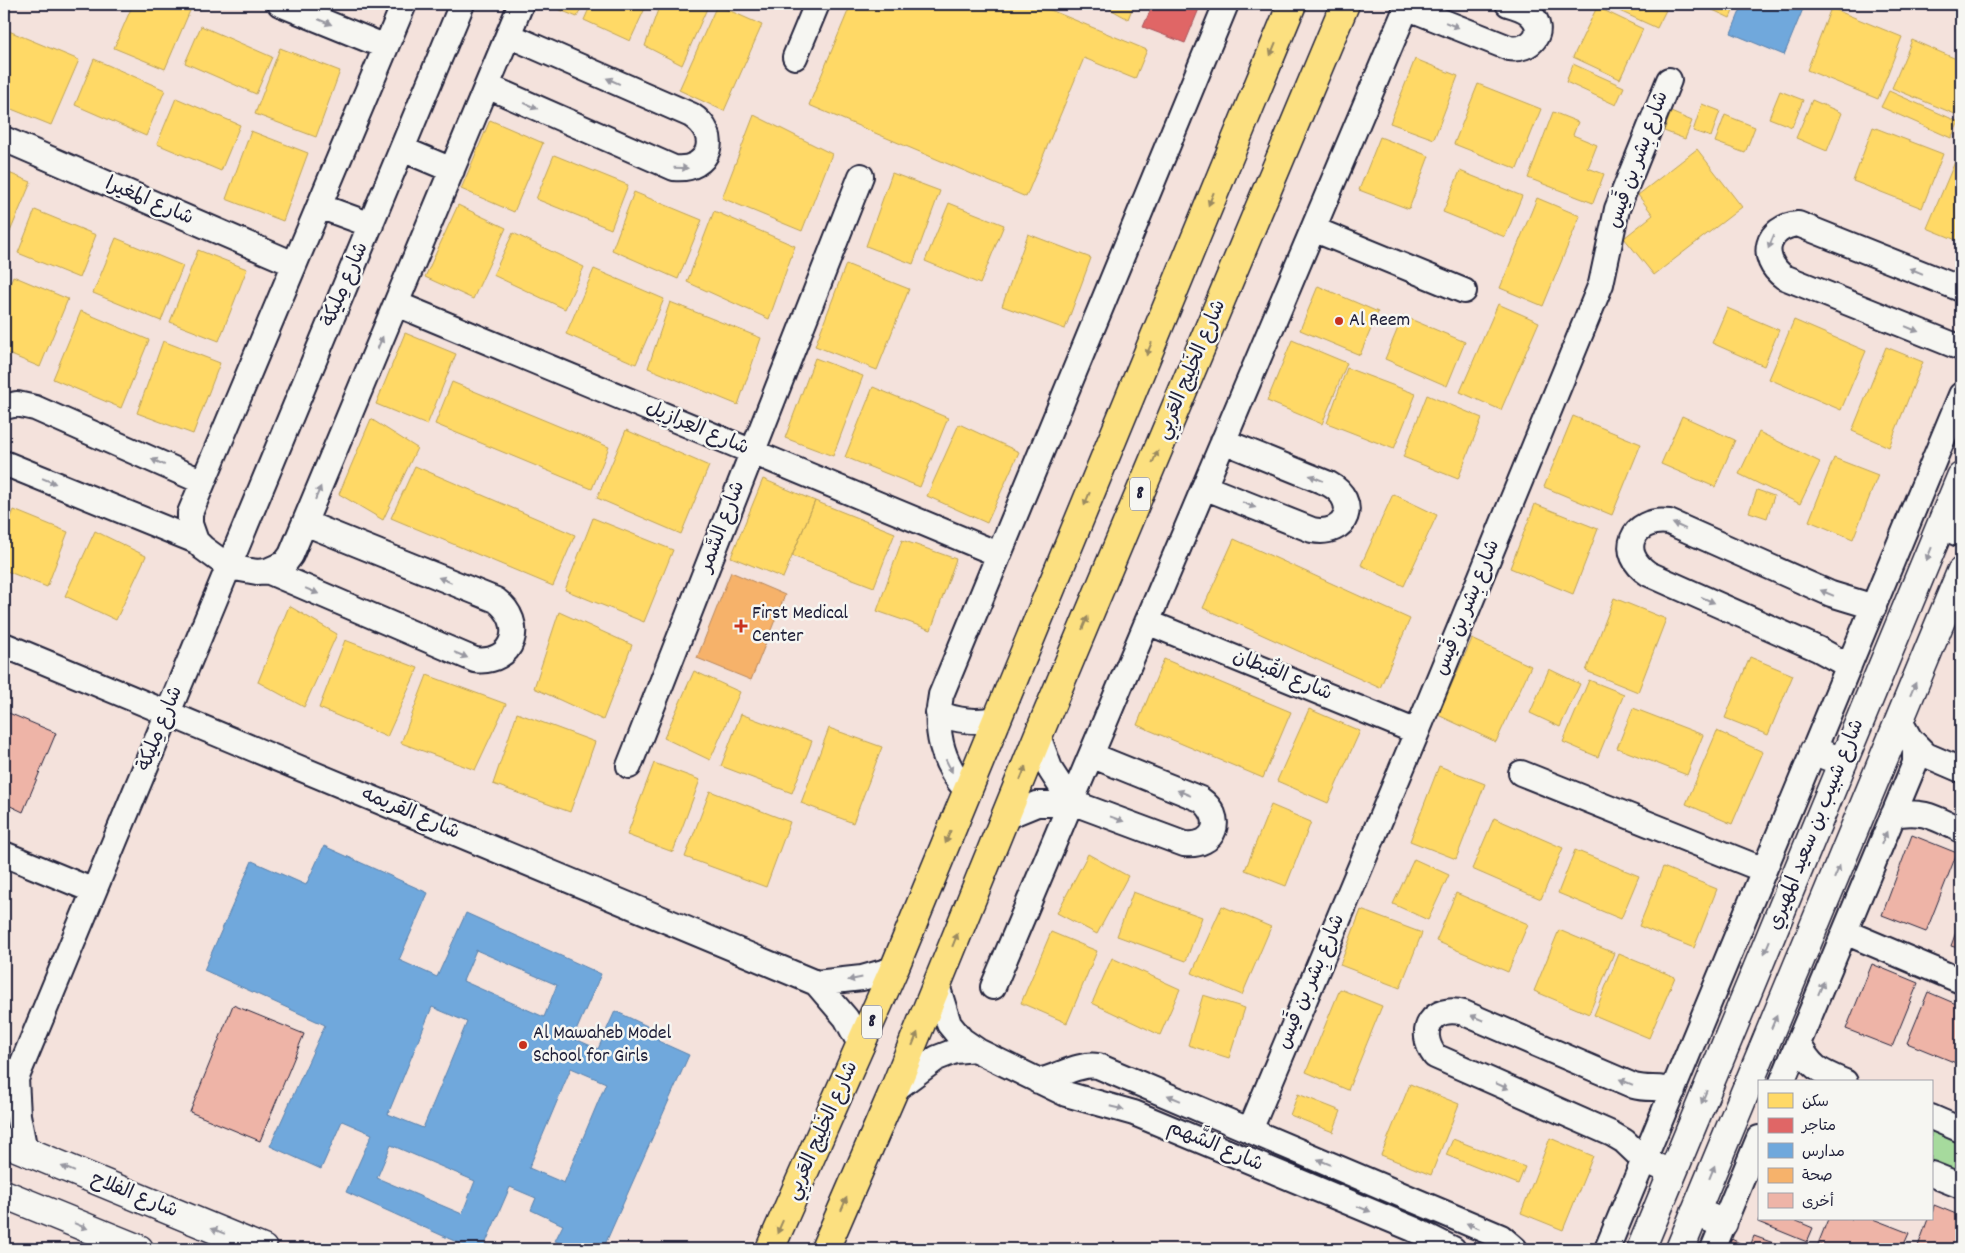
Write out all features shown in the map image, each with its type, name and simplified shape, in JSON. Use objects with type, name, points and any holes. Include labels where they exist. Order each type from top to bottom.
[{"type":"highway","name":"شارع الخَلِيج العَربِي","points":[[770,1249],[894,969],[1292,4]]},
{"type":"highway","name":"شارع الخَلِيج العَربِي","points":[[825,1249],[894,1090],[1038,736],[1345,4]]},
{"type":"street","points":[[280,4],[386,47]]},
{"type":"street","points":[[196,541],[190,524],[190,513],[404,4]]},
{"type":"street","name":"شارع مِليكة","points":[[15,1147],[18,1115],[10,1085],[94,891],[462,4]]},
{"type":"street","points":[[267,572],[284,562],[291,555],[521,4]]},
{"type":"street","points":[[795,58],[817,4]]},
{"type":"street","points":[[967,792],[951,771],[942,749],[938,713],[944,686],[1226,4]]},
{"type":"street","points":[[993,987],[1407,5],[1509,48],[1518,50],[1528,47],[1535,40],[1536,21],[1530,13],[1508,4]]},
{"type":"street","points":[[487,86],[674,168],[691,168],[698,164],[708,149],[709,141],[704,126],[691,116],[508,36]]},
{"type":"street","name":"شارع بِشر بن قَيس","points":[[1250,1130],[1417,732],[1601,284],[1617,209],[1669,80]]},
{"type":"street","name":"شارع المغيرا","points":[[4,140],[294,264]]},
{"type":"street","points":[[402,149],[452,170]]},
{"type":"street","name":"شارع السَّمر","points":[[628,766],[861,176]]},
{"type":"street","points":[[319,206],[370,225]]},
{"type":"street","points":[[1961,289],[1798,224],[1787,225],[1778,230],[1771,239],[1768,250],[1769,261],[1775,270],[1784,277],[1961,348]]},
{"type":"street","points":[[1313,229],[1464,291]]},
{"type":"street","name":"شارع العِرازِيل","points":[[397,304],[998,554]]},
{"type":"street","points":[[1607,1249],[1961,396]]},
{"type":"street","points":[[4,407],[17,404],[35,408],[203,482]]},
{"type":"street","points":[[1204,487],[1312,530],[1324,532],[1335,529],[1343,521],[1347,510],[1346,499],[1339,489],[1223,441]]},
{"type":"street","points":[[4,463],[196,541],[229,567],[267,572],[475,660],[483,661],[499,656],[511,644],[514,624],[504,606],[496,600],[305,523]]},
{"type":"street","name":"شارع شبيب بن سعيد المهيري","points":[[1642,1249],[1843,762],[1951,530],[1961,477]]},
{"type":"street","points":[[1849,666],[1818,649],[1649,574],[1639,568],[1633,557],[1631,544],[1636,533],[1644,524],[1656,520],[1669,522],[1830,594],[1874,607]]},
{"type":"street","name":"شارع شبيب بن سعيد المهيري","points":[[1680,1249],[1726,1138],[1905,730],[1961,572]]},
{"type":"street","name":"شارع القُبطان","points":[[1147,622],[1417,732]]},
{"type":"street","name":"شارع القريمه","points":[[4,644],[816,983],[836,1006],[861,1046]]},
{"type":"street","points":[[938,713],[955,719],[973,722],[996,719]]},
{"type":"street","points":[[1905,730],[1926,755],[1961,770]]},
{"type":"street","points":[[1783,1080],[1915,763],[1915,748],[1905,730]]},
{"type":"street","points":[[1038,736],[1051,771],[1071,802]]},
{"type":"street","points":[[1814,751],[1843,762]]},
{"type":"street","points":[[1005,816],[1036,804],[1071,802],[1184,844],[1194,845],[1204,842],[1212,834],[1215,825],[1214,814],[1208,805],[1200,799],[1091,755]]},
{"type":"street","name":"شارع شبيب بن سعيد المهيري","points":[[1520,773],[1764,870]]},
{"type":"street","points":[[1893,815],[1908,812],[1924,813],[1961,830]]},
{"type":"street","points":[[4,854],[94,891]]},
{"type":"street","points":[[1844,932],[1961,981]]},
{"type":"street","name":"شارع القريمه","points":[[816,983],[862,978],[894,969]]},
{"type":"street","name":"شارع الشَّهم","points":[[936,985],[949,1024],[962,1040],[975,1049],[1076,1098],[1134,1113],[1413,1229],[1453,1249]]},
{"type":"street","points":[[1673,1091],[1659,1087],[1642,1088],[1634,1086],[1458,1011],[1443,1012],[1433,1018],[1428,1027],[1426,1038],[1429,1048],[1436,1056],[1618,1138],[1644,1160],[1673,1173]]},
{"type":"street","points":[[1798,1044],[1815,1068],[1841,1080]]},
{"type":"street","points":[[894,1090],[937,1058],[954,1051],[975,1049]]},
{"type":"street","points":[[1076,1098],[1074,1092],[1075,1081],[1078,1074],[1090,1065]]},
{"type":"street","points":[[1038,1081],[1058,1076],[1083,1066],[1090,1065],[1104,1068],[1501,1237],[1515,1249]]},
{"type":"street","points":[[1932,1117],[1961,1130]]},
{"type":"street","points":[[1692,1126],[1726,1138]]},
{"type":"street","points":[[1713,1249],[1758,1140]]},
{"type":"street","name":"شارع الفلاح","points":[[15,1147],[263,1249]]},
{"type":"street","points":[[1932,1174],[1961,1186]]},
{"type":"street","points":[[6,1196],[140,1249]]},
{"type":"street","points":[[1695,1212],[1724,1223]]},
{"type":"green space","points":[[1932,1119],[1961,1131],[1961,1176],[1932,1163]]},
{"type":"building: سكن","points":[[133,4],[186,4],[192,6],[165,69],[114,48]]},
{"type":"building: سكن","points":[[546,4],[583,4],[577,17]]},
{"type":"building: سكن","points":[[591,4],[647,4],[630,41],[584,20]]},
{"type":"building: سكن","points":[[660,4],[709,4],[682,65],[645,46]]},
{"type":"building: سكن","points":[[851,4],[1036,4],[1147,50],[1135,79],[1084,58],[1026,197],[809,105]]},
{"type":"building: سكن","points":[[1101,4],[1134,4],[1128,19]]},
{"type":"building: سكن","points":[[1604,4],[1651,4],[1666,10],[1657,28]]},
{"type":"building: سكن","points":[[1700,4],[1736,4],[1730,18]]},
{"type":"building: سكن","points":[[717,5],[762,25],[724,111],[679,90]]},
{"type":"building: سكن","points":[[1597,7],[1643,29],[1620,79],[1573,57]]},
{"type":"building: سكن","points":[[1831,8],[1902,37],[1878,99],[1807,70]]},
{"type":"building: سكن","points":[[201,26],[272,57],[256,94],[185,63]]},
{"type":"building: سكن","points":[[4,29],[79,60],[51,125],[4,106]]},
{"type":"building: سكن","points":[[1912,40],[1961,61],[1961,100],[1955,114],[1892,88]]},
{"type":"building: سكن","points":[[280,48],[340,71],[316,137],[255,114]]},
{"type":"building: سكن","points":[[94,59],[165,90],[146,136],[75,105]]},
{"type":"building: سكن","points":[[1415,59],[1458,76],[1434,139],[1390,123]]},
{"type":"building: سكن","points":[[1573,64],[1624,87],[1616,105],[1566,82]]},
{"type":"building: سكن","points":[[1478,84],[1541,109],[1517,169],[1454,144]]},
{"type":"building: سكن","points":[[1780,91],[1803,100],[1792,127],[1769,118]]},
{"type":"building: سكن","points":[[1889,91],[1959,122],[1951,138],[1881,107]]},
{"type":"building: سكن","points":[[176,98],[240,125],[221,171],[157,144]]},
{"type":"building: سكن","points":[[1812,100],[1842,113],[1827,151],[1796,138]]},
{"type":"building: سكن","points":[[1702,104],[1720,111],[1711,137],[1693,131]]},
{"type":"building: سكن","points":[[1553,112],[1578,122],[1573,135],[1597,145],[1588,168],[1604,174],[1593,203],[1528,178]]},
{"type":"building: سكن","points":[[1671,112],[1692,121],[1685,139],[1664,131]]},
{"type":"building: سكن","points":[[754,115],[832,154],[802,231],[722,198]]},
{"type":"building: سكن","points":[[1725,115],[1755,127],[1745,153],[1715,142]]},
{"type":"building: سكن","points":[[490,120],[543,143],[514,212],[461,189]]},
{"type":"building: سكن","points":[[1873,127],[1943,154],[1922,208],[1853,181]]},
{"type":"building: سكن","points":[[251,131],[308,153],[283,221],[226,199]]},
{"type":"building: سكن","points":[[1380,137],[1429,156],[1409,209],[1359,190]]},
{"type":"building: سكن","points":[[1697,149],[1742,207],[1654,275],[1624,238],[1653,215],[1638,195]]},
{"type":"building: سكن","points":[[554,155],[628,185],[611,229],[536,199]]},
{"type":"building: سكن","points":[[1957,157],[1961,158],[1961,242],[1927,228]]},
{"type":"building: سكن","points":[[4,171],[31,182],[4,246]]},
{"type":"building: سكن","points":[[1460,171],[1522,196],[1505,237],[1443,212]]},
{"type":"building: سكن","points":[[892,173],[940,191],[913,264],[866,246]]},
{"type":"building: سكن","points":[[634,192],[702,220],[678,279],[612,250]]},
{"type":"building: سكن","points":[[1537,198],[1580,216],[1543,306],[1500,288]]},
{"type":"building: سكن","points":[[949,203],[1004,225],[980,284],[925,261]]},
{"type":"building: سكن","points":[[458,205],[506,228],[473,299],[425,277]]},
{"type":"building: سكن","points":[[35,210],[96,235],[79,278],[18,253]]},
{"type":"building: سكن","points":[[714,211],[795,246],[769,319],[687,282]]},
{"type":"building: سكن","points":[[513,233],[584,267],[565,309],[493,275]]},
{"type":"building: سكن","points":[[1028,234],[1091,258],[1065,329],[1002,306]]},
{"type":"building: سكن","points":[[116,238],[183,266],[161,321],[93,293]]},
{"type":"building: سكن","points":[[198,250],[247,269],[219,341],[170,322]]},
{"type":"building: سكن","points":[[846,264],[909,289],[877,370],[815,346]]},
{"type":"building: سكن","points":[[594,269],[664,299],[636,364],[566,334]]},
{"type":"building: سكن","points":[[13,276],[68,299],[40,367],[4,352],[4,299]]},
{"type":"building: سكن","name":"Al Reem","points":[[1318,286],[1378,312],[1360,355],[1300,330]]},
{"type":"building: سكن","points":[[670,302],[761,338],[738,405],[648,368]]},
{"type":"building: سكن","points":[[1498,304],[1539,322],[1501,410],[1460,392]]},
{"type":"building: سكن","points":[[1727,308],[1779,330],[1764,366],[1712,343]]},
{"type":"building: سكن","points":[[81,311],[149,340],[121,408],[53,379]]},
{"type":"building: سكن","points":[[1403,316],[1465,342],[1447,386],[1385,359]]},
{"type":"building: سكن","points":[[1794,320],[1866,351],[1841,410],[1769,379]]},
{"type":"building: سكن","points":[[405,333],[456,354],[427,425],[376,404]]},
{"type":"building: سكن","points":[[1292,340],[1347,363],[1322,424],[1267,401]]},
{"type":"building: سكن","points":[[163,341],[220,363],[193,434],[137,413]]},
{"type":"building: سكن","points":[[1886,347],[1923,362],[1889,447],[1852,431]]},
{"type":"building: سكن","points":[[815,358],[863,376],[833,456],[785,438]]},
{"type":"building: سكن","points":[[1347,368],[1416,394],[1394,449],[1327,423]]},
{"type":"building: سكن","points":[[452,382],[609,447],[592,489],[435,424]]},
{"type":"building: سكن","points":[[873,387],[948,418],[920,487],[845,457]]},
{"type":"building: سكن","points":[[1427,395],[1482,418],[1458,479],[1403,457]]},
{"type":"building: سكن","points":[[1573,416],[1641,444],[1612,515],[1544,487]]},
{"type":"building: سكن","points":[[1682,416],[1735,440],[1715,487],[1661,464]]},
{"type":"building: سكن","points":[[371,419],[417,448],[383,520],[339,494]]},
{"type":"building: سكن","points":[[959,424],[1019,452],[987,523],[927,496]]},
{"type":"building: سكن","points":[[626,430],[709,466],[681,534],[597,498]]},
{"type":"building: سكن","points":[[1759,432],[1820,462],[1800,504],[1739,474]]},
{"type":"building: سكن","points":[[1834,458],[1878,475],[1853,539],[1809,521]]},
{"type":"building: سكن","points":[[415,466],[575,535],[553,586],[391,518]]},
{"type":"building: سكن","points":[[763,479],[815,501],[783,578],[731,557]]},
{"type":"building: سكن","points":[[1757,490],[1774,496],[1767,518],[1749,512]]},
{"type":"building: سكن","points":[[1393,494],[1437,515],[1404,586],[1361,565]]},
{"type":"building: سكن","points":[[815,501],[895,533],[874,587],[792,556]]},
{"type":"building: سكن","points":[[1535,504],[1598,529],[1573,594],[1510,568]]},
{"type":"building: سكن","points":[[14,510],[68,532],[47,587],[4,570],[4,535]]},
{"type":"building: سكن","points":[[593,518],[673,550],[644,622],[565,590]]},
{"type":"building: سكن","points":[[95,531],[146,556],[116,620],[65,596]]},
{"type":"building: سكن","points":[[1234,539],[1410,619],[1380,688],[1203,608]]},
{"type":"building: سكن","points":[[902,540],[956,559],[931,630],[877,611]]},
{"type":"building: سكن","points":[[1614,598],[1666,619],[1638,692],[1586,671]]},
{"type":"building: سكن","points":[[289,606],[337,634],[304,707],[258,682]]},
{"type":"building: سكن","points":[[559,612],[632,645],[603,720],[534,688]]},
{"type":"building: سكن","points":[[1472,639],[1531,666],[1496,742],[1438,715]]},
{"type":"building: سكن","points":[[345,640],[418,668],[387,737],[319,708]]},
{"type":"building: سكن","points":[[1750,657],[1793,675],[1768,735],[1725,718]]},
{"type":"building: سكن","points":[[1164,659],[1291,712],[1263,778],[1137,725]]},
{"type":"building: سكن","points":[[1549,669],[1580,684],[1560,727],[1530,713]]},
{"type":"building: سكن","points":[[694,671],[740,692],[710,760],[664,738]]},
{"type":"building: سكن","points":[[427,675],[506,704],[475,770],[401,743]]},
{"type":"building: سكن","points":[[1589,680],[1624,694],[1598,757],[1563,742]]},
{"type":"building: سكن","points":[[1633,708],[1703,735],[1687,775],[1617,748]]},
{"type":"building: سكن","points":[[1309,709],[1360,731],[1328,803],[1277,781]]},
{"type":"building: سكن","points":[[517,713],[595,742],[570,812],[493,784]]},
{"type":"building: سكن","points":[[741,714],[812,741],[792,793],[721,766]]},
{"type":"building: سكن","points":[[829,728],[882,747],[853,823],[801,803]]},
{"type":"building: سكن","points":[[1717,731],[1763,752],[1732,824],[1686,804]]},
{"type":"building: سكن","points":[[654,763],[700,780],[673,852],[627,835]]},
{"type":"building: سكن","points":[[1439,766],[1485,784],[1456,859],[1410,841]]},
{"type":"building: سكن","points":[[710,791],[790,822],[766,887],[685,857]]},
{"type":"building: سكن","points":[[1271,805],[1311,822],[1286,886],[1245,870]]},
{"type":"building: سكن","points":[[1494,818],[1563,848],[1541,899],[1472,869]]},
{"type":"building: سكن","points":[[1575,850],[1639,876],[1621,919],[1558,893]]},
{"type":"building: سكن","points":[[1088,854],[1128,876],[1097,934],[1057,913]]},
{"type":"building: سكن","points":[[1414,859],[1449,875],[1428,920],[1393,904]]},
{"type":"building: سكن","points":[[1663,867],[1717,889],[1694,948],[1639,926]]},
{"type":"building: سكن","points":[[1133,892],[1202,917],[1186,961],[1117,936]]},
{"type":"building: سكن","points":[[1456,893],[1528,924],[1508,972],[1436,941]]},
{"type":"building: سكن","points":[[1222,906],[1271,927],[1242,995],[1192,973]]},
{"type":"building: سكن","points":[[1361,910],[1422,933],[1400,988],[1340,965]]},
{"type":"building: سكن","points":[[1559,930],[1614,953],[1589,1014],[1534,991]]},
{"type":"building: سكن","points":[[1051,932],[1097,951],[1067,1023],[1021,1003]]},
{"type":"building: سكن","points":[[1619,954],[1675,977],[1649,1038],[1594,1015]]},
{"type":"building: سكن","points":[[1112,958],[1180,989],[1160,1035],[1092,1003]]},
{"type":"building: سكن","points":[[1340,989],[1382,1006],[1348,1090],[1306,1072]]},
{"type":"building: سكن","points":[[1203,995],[1245,1008],[1229,1058],[1188,1045]]},
{"type":"building: سكن","points":[[1410,1084],[1459,1104],[1431,1175],[1381,1155]]},
{"type":"building: سكن","points":[[1298,1094],[1341,1111],[1333,1132],[1290,1115]]},
{"type":"building: سكن","points":[[1550,1138],[1593,1156],[1563,1230],[1521,1213]]},
{"type":"building: سكن","points":[[1453,1139],[1525,1167],[1518,1184],[1446,1155]]},
{"type":"building: متاجر","points":[[1153,4],[1201,4],[1185,43],[1143,27]]},
{"type":"building: مدارس","points":[[1743,4],[1805,4],[1784,55],[1731,33]]},
{"type":"building: مدارس","name":"Al Mawaheb Model School for Girls","points":[[324,846],[428,893],[399,960],[437,977],[466,913],[601,974],[573,1038],[598,1049],[615,1011],[662,1033],[658,1041],[689,1055],[603,1249],[574,1249],[555,1241],[563,1225],[531,1210],[536,1198],[510,1187],[483,1249],[472,1249],[346,1192],[372,1134],[342,1121],[321,1169],[270,1146],[325,1025],[204,970],[252,861],[306,885]],"holes":[[[476,950],[557,985],[544,1017],[463,981]],[[432,1007],[467,1022],[423,1128],[388,1114]],[[571,1068],[606,1083],[564,1183],[529,1168]],[[391,1145],[475,1181],[462,1214],[377,1178]]]},
{"type":"building: صحة","name":"First Medical Center","points":[[731,572],[785,595],[751,680],[697,658]]},
{"type":"building: أخرى","points":[[4,711],[56,733],[23,812],[4,803]]},
{"type":"building: أخرى","points":[[1912,835],[1957,853],[1926,932],[1882,915]]},
{"type":"building: أخرى","points":[[1961,918],[1961,949],[1951,946]]},
{"type":"building: أخرى","points":[[1872,964],[1918,983],[1892,1047],[1846,1029]]},
{"type":"building: أخرى","points":[[1928,992],[1961,1006],[1961,1065],[1907,1043]]},
{"type":"building: أخرى","points":[[233,1005],[304,1034],[260,1141],[190,1112]]},
{"type":"building: أخرى","points":[[1934,1205],[1961,1216],[1961,1249],[1917,1249],[1928,1220],[1932,1220]]},
{"type":"building: أخرى","points":[[1759,1220],[1794,1220],[1813,1228],[1807,1242],[1758,1222]]},
{"type":"building: أخرى","points":[[1828,1220],[1876,1220],[1909,1233],[1902,1249],[1832,1249],[1818,1244]]},
{"type":"building: أخرى","points":[[1754,1236],[1790,1249],[1749,1249]]},
{"type":"building: أخرى","points":[[1727,1237],[1742,1244],[1739,1249],[1722,1249]]},
{"type":"place","name":"Al Reem","points":[[1339,321]]},
{"type":"place","name":"First Medical Center","points":[[741,626]]},
{"type":"place","name":"Al Mawaheb Model School for Girls","points":[[523,1045]]}]
